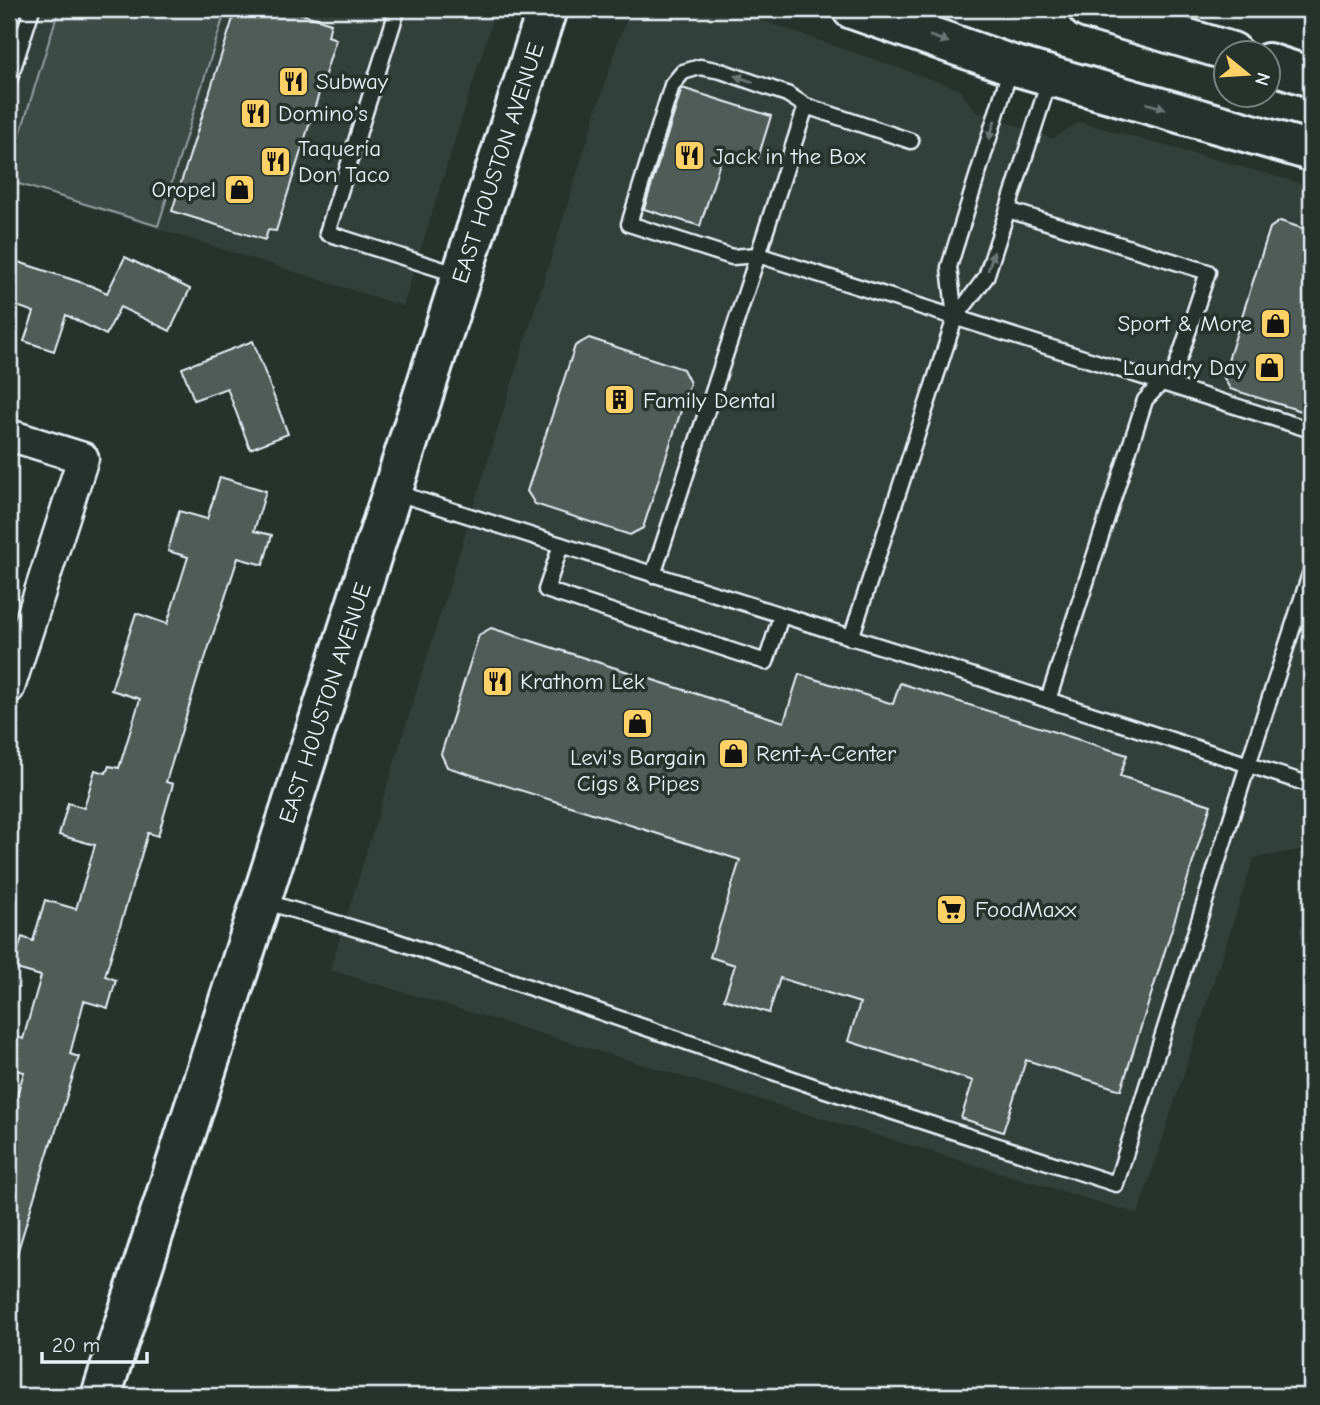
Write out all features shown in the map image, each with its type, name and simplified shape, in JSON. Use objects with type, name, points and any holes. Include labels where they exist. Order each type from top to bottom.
[{"type":"main road","name":"EAST HOUSTON AVENUE","points":[[101,1396],[547,9]]},
{"type":"main road","points":[[852,9],[1012,65],[1311,151]]},
{"type":"main road","points":[[1088,9],[1212,46]]},
{"type":"main road","points":[[1282,68],[1311,77]]},
{"type":"street","points":[[9,435],[83,458],[9,688]]},
{"type":"lane","points":[[9,81],[32,9]]},
{"type":"lane","points":[[388,9],[397,11],[327,233],[461,276]]},
{"type":"lane","points":[[955,318],[949,267],[1012,65]]},
{"type":"lane","points":[[911,141],[806,106],[787,94],[721,71],[700,67],[683,72],[673,85],[629,224],[732,257],[758,255],[1311,430]]},
{"type":"lane","points":[[851,638],[955,318],[986,277],[1051,76]]},
{"type":"lane","points":[[653,575],[806,106]]},
{"type":"lane","points":[[1008,210],[1208,272],[1176,368],[1145,400],[1048,700]]},
{"type":"lane","points":[[392,492],[1311,785]]},
{"type":"lane","points":[[561,545],[546,590],[766,662],[781,616]]},
{"type":"lane","points":[[261,901],[393,940],[819,1088],[1116,1184],[1311,571]]},
{"type":"shaded area","points":[[9,9],[496,9],[403,306],[9,182]]},
{"type":"shaded area","points":[[59,9],[226,9],[158,226],[9,181],[9,170]]},
{"type":"shaded area","points":[[637,9],[728,9],[959,89],[975,111],[1053,139],[1079,122],[1311,186],[1311,848],[1254,858],[1138,1214],[330,970],[619,38],[628,17]]},
{"type":"building","points":[[236,9],[286,9],[331,23],[328,36],[336,39],[276,231],[268,230],[265,240],[172,211]]},
{"type":"building","name":"Jack in the Box","points":[[682,88],[771,116],[757,161],[724,150],[700,226],[644,209]]},
{"type":"building","points":[[1280,221],[1311,231],[1311,414],[1230,389],[1223,376],[1270,228]]},
{"type":"building","points":[[125,257],[190,289],[170,331],[120,307],[106,335],[66,315],[54,351],[24,341],[34,312],[9,303],[9,259],[107,293]]},
{"type":"building","points":[[589,338],[683,369],[690,383],[643,528],[630,535],[535,504],[527,491],[575,346]]},
{"type":"building","points":[[253,341],[288,434],[250,449],[227,388],[194,400],[182,368]]},
{"type":"building","points":[[220,477],[266,491],[254,531],[272,535],[263,565],[238,558],[166,782],[173,784],[158,836],[148,833],[105,976],[116,980],[108,1008],[84,1001],[70,1054],[79,1057],[16,1257],[9,1256],[9,1121],[24,1072],[9,1068],[9,1034],[23,1039],[41,976],[13,968],[22,937],[33,941],[45,900],[76,909],[95,845],[59,835],[68,803],[84,808],[95,770],[106,773],[109,766],[119,768],[140,699],[111,690],[136,613],[167,624],[188,557],[168,551],[179,511],[207,519]]},
{"type":"building","name":"FoodMaxx","points":[[491,628],[784,722],[799,674],[893,704],[900,683],[1127,755],[1120,776],[1211,805],[1121,1090],[1026,1060],[1003,1132],[961,1118],[973,1081],[848,1041],[860,1003],[780,978],[769,1013],[724,999],[735,965],[710,957],[740,860],[447,767],[441,754],[479,635]]},
{"type":"place","name":"Subway","points":[[293,81]]},
{"type":"place","name":"Domino's","points":[[255,113]]},
{"type":"place","name":"Jack in the Box","points":[[690,156]]},
{"type":"place","name":"Taqueria Don Taco","points":[[275,161]]},
{"type":"place","name":"Oropel","points":[[239,189]]},
{"type":"place","name":"Sport & More","points":[[1275,323]]},
{"type":"place","name":"Laundry Day","points":[[1269,367]]},
{"type":"place","name":"Family Dental","points":[[620,400]]},
{"type":"place","name":"Krathom Lek","points":[[497,681]]},
{"type":"place","name":"Levi's Bargain Cigs & Pipes","points":[[638,723]]},
{"type":"place","name":"Rent-A-Center","points":[[733,753]]},
{"type":"place","name":"FoodMaxx","points":[[952,909]]}]
